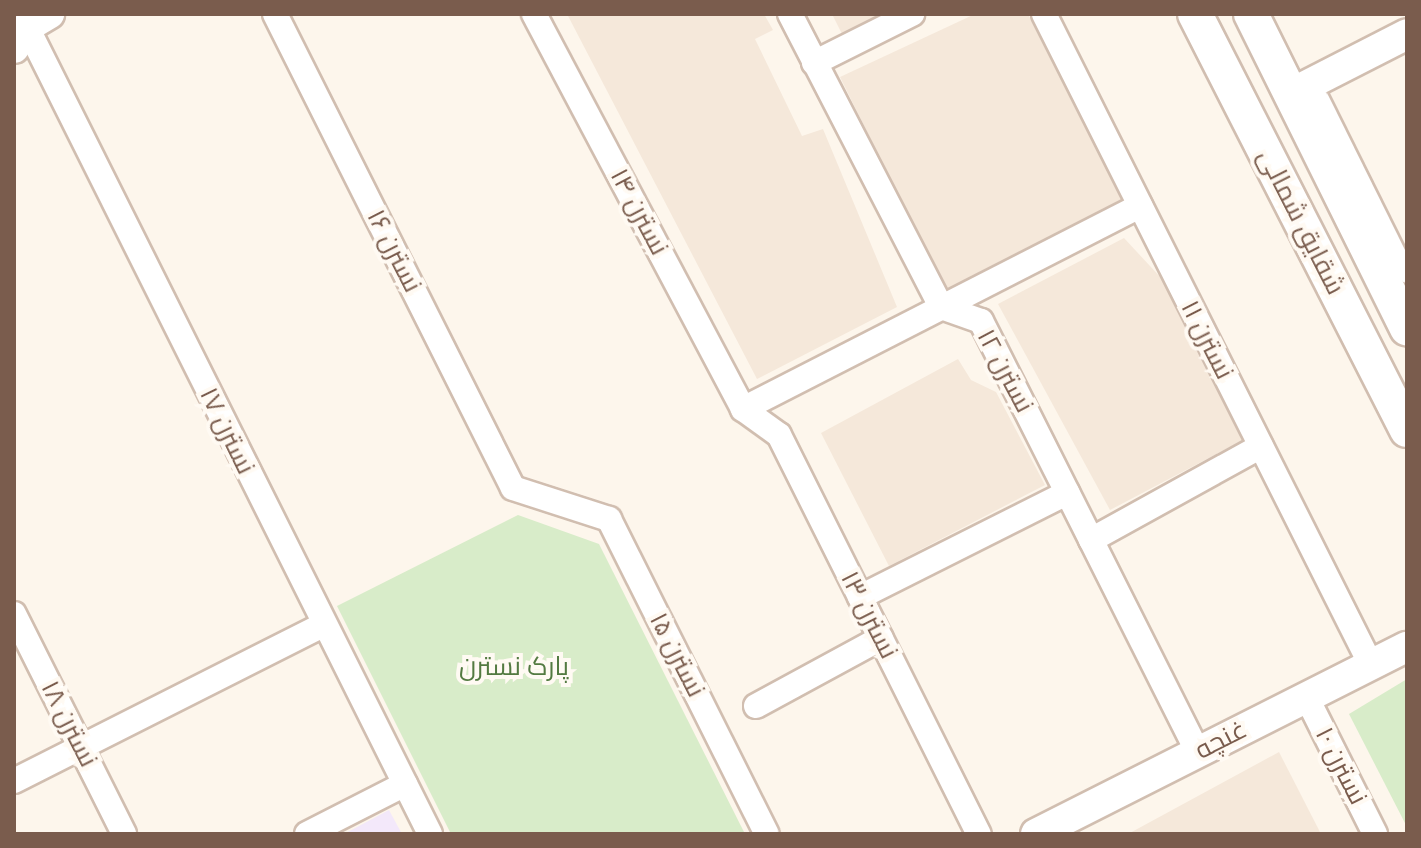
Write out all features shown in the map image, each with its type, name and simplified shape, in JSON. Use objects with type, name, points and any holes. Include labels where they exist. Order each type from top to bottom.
[{"type":"main road","name":"شقایق شمالی","points":[[1195,14],[1407,430]]},
{"type":"main road","name":"شقایق شمالی","points":[[1251,14],[1305,96],[1407,328]]},
{"type":"street","name":"نسترن ۱۶","points":[[275,14],[513,488]]},
{"type":"street","name":"نسترن ۱۴","points":[[534,14],[743,409]]},
{"type":"street","points":[[790,14],[941,307]]},
{"type":"street","points":[[814,63],[912,14]]},
{"type":"street","name":"نسترن ۱۱","points":[[1044,14],[1371,665]]},
{"type":"street","name":"نسترن ۱۷","points":[[30,30],[323,625],[430,834]]},
{"type":"street","points":[[1407,34],[1305,96],[1407,274]]},
{"type":"street","points":[[743,409],[1140,206]]},
{"type":"street","name":"نسترن ۱۲","points":[[941,307],[981,321],[1198,752]]},
{"type":"street","name":"نسترن ۱۳","points":[[743,409],[779,435],[979,834]]},
{"type":"street","points":[[1091,540],[1261,446]]},
{"type":"street","name":"نسترن ۱۵","points":[[513,488],[609,519],[767,834]]},
{"type":"street","points":[[860,597],[1067,493]]},
{"type":"street","name":"نسترن ۱۸","points":[[14,614],[124,834]]},
{"type":"street","points":[[14,781],[323,625]]},
{"type":"street","points":[[756,706],[881,638]]},
{"type":"street","name":"غنچه","points":[[1053,830],[1198,752],[1407,647]]},
{"type":"street","name":"نسترن ۱۰","points":[[1307,698],[1375,834]]},
{"type":"street","points":[[307,834],[405,784]]},
{"type":"shaded area","points":[[567,14],[764,14],[773,30],[755,39],[802,136],[823,129],[897,307],[757,379]]},
{"type":"shaded area","points":[[832,14],[885,14],[843,36]]},
{"type":"shaded area","points":[[975,14],[1028,14],[1123,200],[946,292],[840,77]]},
{"type":"shaded area","points":[[1124,238],[1163,280],[1243,440],[1110,510],[998,304]]},
{"type":"shaded area","points":[[958,359],[971,380],[996,392],[1045,485],[889,566],[821,433]]},
{"type":"shaded area","points":[[1279,752],[1321,834],[1128,834]]},
{"type":"shaded area","points":[[389,810],[402,834],[344,834]]},
{"type":"green space","name":"پارک نسترن","points":[[518,515],[599,544],[745,834],[451,834],[337,606]]},
{"type":"green space","points":[[1407,679],[1407,827],[1349,714]]}]
